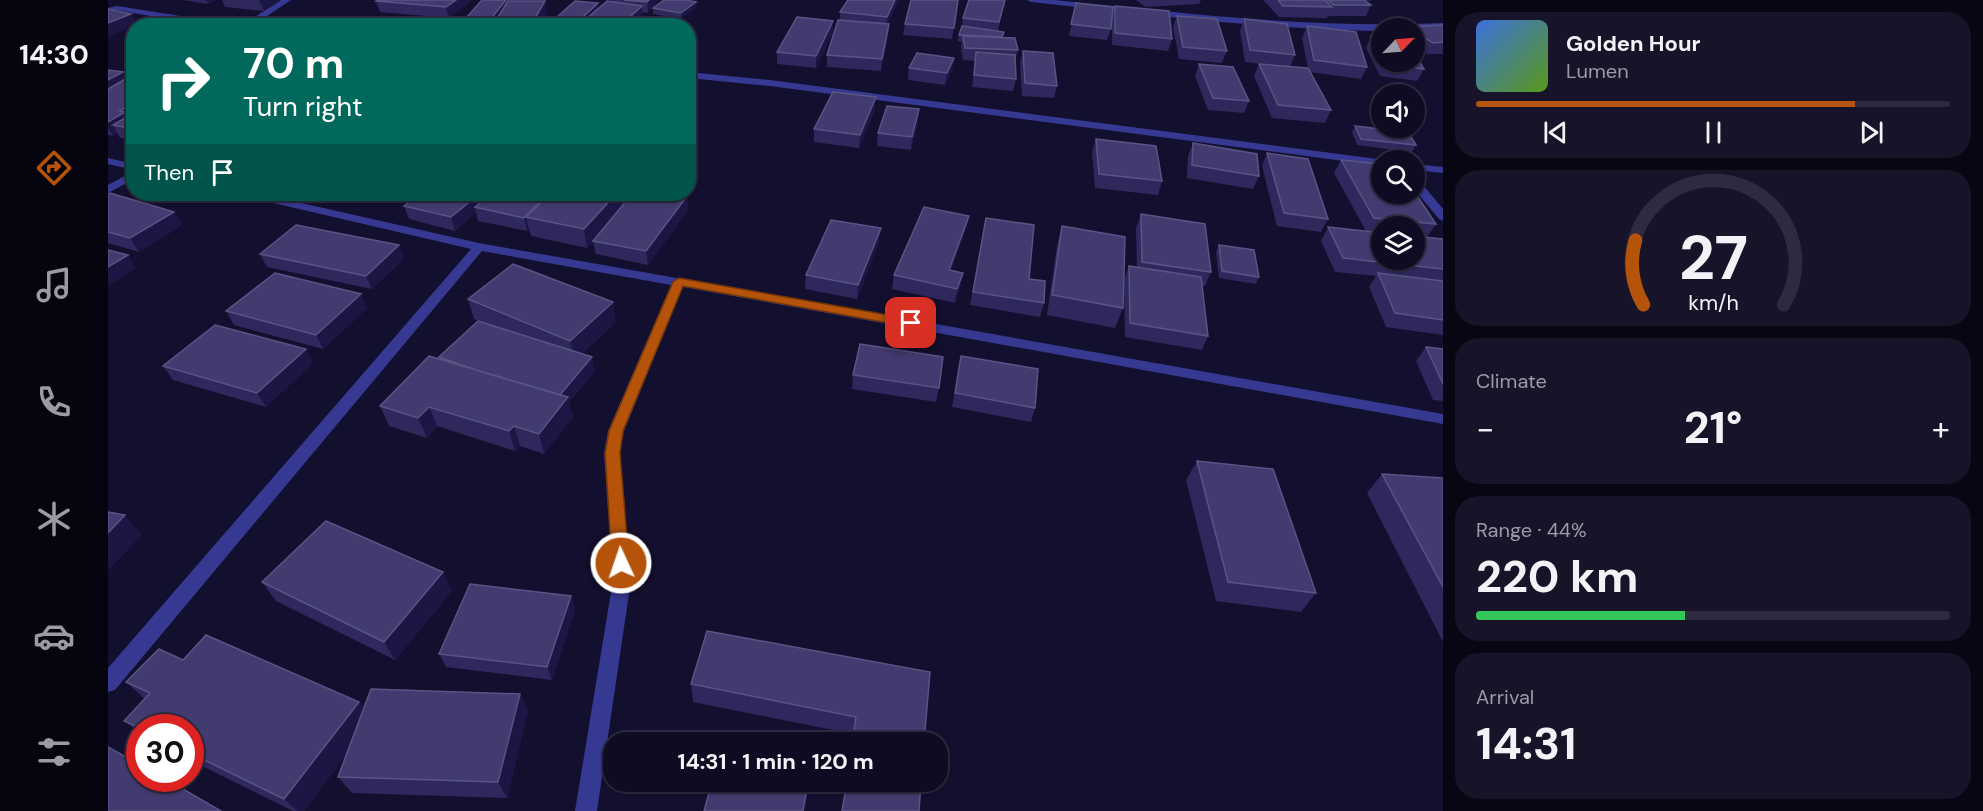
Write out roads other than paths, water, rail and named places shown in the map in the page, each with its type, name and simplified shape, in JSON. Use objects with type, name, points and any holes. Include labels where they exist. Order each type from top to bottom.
[{"type":"street","points":[[258,18],[286,0]]},
{"type":"street","points":[[1030,0],[1306,27],[1362,29],[1443,26]]},
{"type":"street","points":[[1119,0],[1138,11]]},
{"type":"street","points":[[108,10],[117,8],[177,18]]},
{"type":"street","points":[[696,76],[1371,162]]},
{"type":"street","points":[[108,161],[126,165]]},
{"type":"street","points":[[1425,168],[1443,170]]},
{"type":"street","points":[[108,190],[126,179]]},
{"type":"street","points":[[1425,195],[1443,217]]},
{"type":"street","points":[[279,201],[479,247],[1443,419]]},
{"type":"street","points":[[108,683],[479,247]]},
{"type":"street","points":[[586,811],[622,580],[612,453],[616,431],[679,282]]}]
